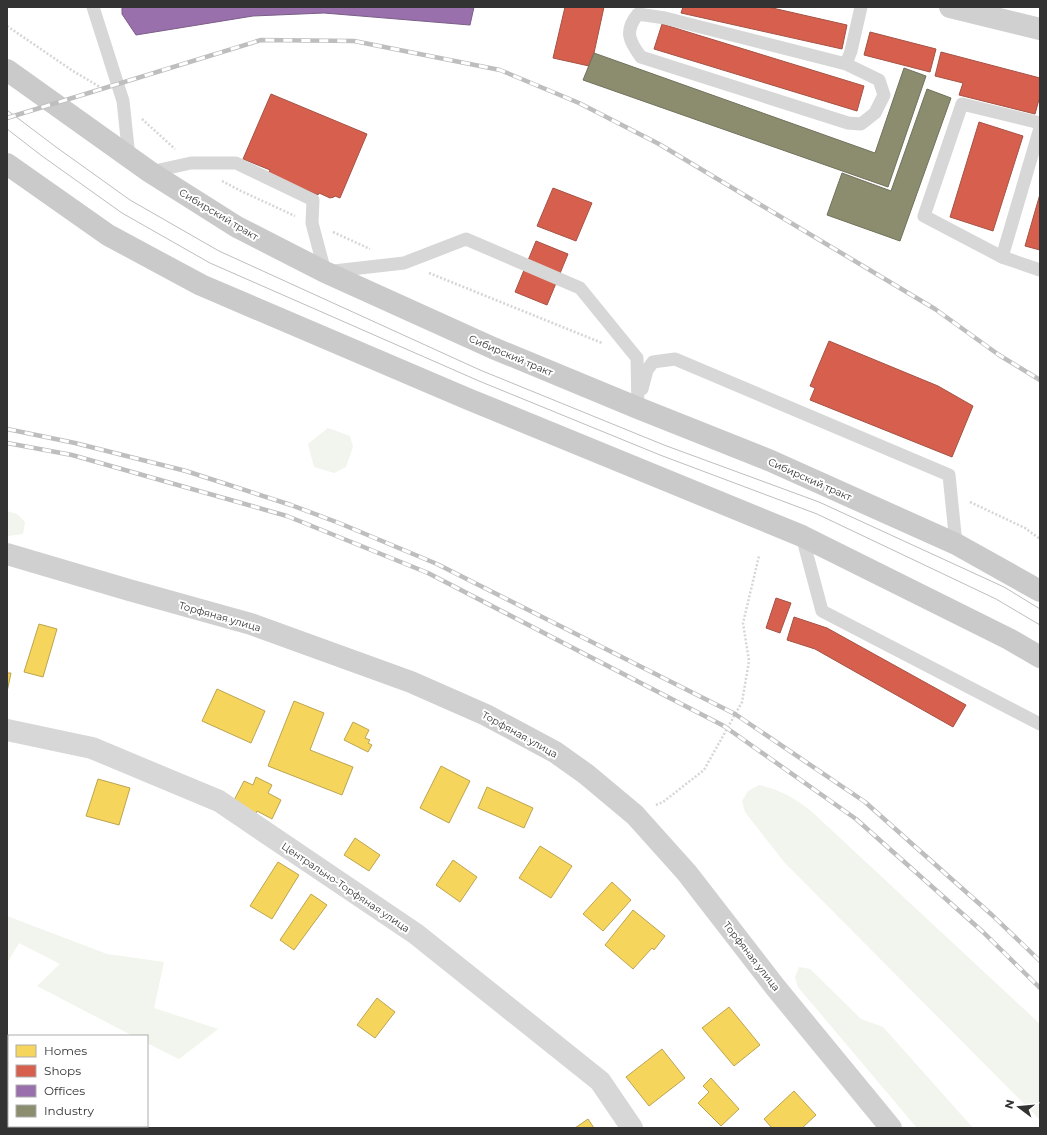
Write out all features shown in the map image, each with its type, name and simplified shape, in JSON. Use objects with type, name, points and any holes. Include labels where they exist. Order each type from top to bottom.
[{"type":"main road","name":"Сибирский тракт","points":[[7,70],[150,172],[237,227],[325,272],[493,348],[771,461],[956,544],[1040,591]]},
{"type":"main road","points":[[7,164],[108,235],[201,286],[468,400],[802,536],[1009,639],[1040,657]]},
{"type":"street","points":[[950,7],[1040,29]]},
{"type":"street","name":"Торфяная улица","points":[[7,554],[251,624],[411,682],[486,715],[555,752],[586,774],[636,815],[687,872],[781,994],[891,1128]]},
{"type":"street","name":"Центрально-Торфяная улица","points":[[7,730],[92,748],[220,801],[416,934],[600,1081],[632,1128]]},
{"type":"lane","points":[[93,7],[123,101],[129,156]]},
{"type":"lane","points":[[846,64],[851,51],[862,7]]},
{"type":"lane","points":[[666,12],[846,64],[879,80],[884,95],[875,113],[862,124],[848,123],[641,57],[631,45],[629,35],[631,22],[638,14],[666,12]]},
{"type":"lane","points":[[1040,122],[962,104],[924,216],[1002,257],[1040,270]]},
{"type":"lane","points":[[1002,257],[1040,128]]},
{"type":"lane","points":[[150,172],[190,163],[236,163],[312,200],[312,223],[325,272],[404,263],[466,238],[580,288],[637,358],[638,408]]},
{"type":"lane","points":[[638,408],[647,370],[653,362],[675,359],[942,472],[949,475],[956,544]]},
{"type":"lane","points":[[802,536],[822,611],[1040,724]]},
{"type":"path","points":[[636,815],[663,802],[704,770],[742,702],[749,661],[743,623],[759,556]]},
{"type":"shaded area","points":[[328,428],[350,436],[353,447],[346,467],[334,473],[314,467],[308,444]]},
{"type":"shaded area","points":[[7,511],[17,514],[25,522],[23,534],[7,536]]},
{"type":"shaded area","points":[[759,785],[774,789],[786,795],[811,811],[1040,1024],[1040,1120],[784,862],[745,812],[742,801],[748,791]]},
{"type":"shaded area","points":[[7,916],[107,954],[164,962],[154,1008],[218,1029],[179,1059],[148,1044],[148,1035],[131,1035],[37,986],[60,964],[19,943],[7,963]]},
{"type":"shaded area","points":[[799,967],[810,969],[861,1019],[883,1027],[973,1128],[917,1128],[798,987],[795,977]]},
{"type":"shaded area","points":[[7,1045],[8,1127],[142,1128],[7,1128]]},
{"type":"building: Homes","points":[[39,624],[57,629],[43,677],[24,672]]},
{"type":"building: Homes","points":[[7,673],[11,673],[7,692]]},
{"type":"building: Homes","points":[[217,689],[265,711],[251,743],[202,721]]},
{"type":"building: Homes","points":[[294,701],[324,713],[310,750],[353,767],[342,795],[268,766]]},
{"type":"building: Homes","points":[[353,722],[369,730],[365,738],[370,740],[368,743],[372,745],[368,752],[344,740]]},
{"type":"building: Homes","points":[[441,766],[470,781],[449,823],[420,808]]},
{"type":"building: Homes","points":[[256,777],[272,785],[268,793],[281,800],[272,819],[257,811],[252,821],[230,808],[244,781],[253,785]]},
{"type":"building: Homes","points":[[98,779],[130,788],[119,825],[86,816]]},
{"type":"building: Homes","points":[[487,787],[533,808],[524,828],[478,808]]},
{"type":"building: Homes","points":[[355,838],[380,855],[369,871],[344,855]]},
{"type":"building: Homes","points":[[540,846],[572,866],[551,898],[519,878]]},
{"type":"building: Homes","points":[[453,860],[477,877],[460,902],[436,885]]},
{"type":"building: Homes","points":[[278,862],[299,875],[272,919],[250,906]]},
{"type":"building: Homes","points":[[612,882],[631,900],[603,931],[583,914]]},
{"type":"building: Homes","points":[[311,894],[327,905],[294,950],[280,940]]},
{"type":"building: Homes","points":[[633,910],[665,936],[654,950],[652,948],[633,969],[605,945]]},
{"type":"building: Homes","points":[[377,998],[395,1012],[375,1038],[357,1025]]},
{"type":"building: Homes","points":[[729,1007],[760,1045],[734,1066],[702,1028]]},
{"type":"building: Homes","points":[[662,1049],[685,1078],[649,1106],[626,1077]]},
{"type":"building: Homes","points":[[711,1078],[739,1109],[721,1126],[698,1103],[709,1092],[703,1086]]},
{"type":"building: Homes","points":[[794,1091],[816,1115],[802,1128],[772,1128],[764,1119]]},
{"type":"building: Homes","points":[[588,1119],[594,1128],[575,1128]]},
{"type":"building: Shops","points":[[565,7],[604,7],[594,53],[589,66],[553,58]]},
{"type":"building: Shops","points":[[683,7],[768,7],[847,25],[842,49],[681,13]]},
{"type":"building: Shops","points":[[662,24],[864,86],[857,111],[654,49]]},
{"type":"building: Shops","points":[[870,32],[936,49],[930,72],[864,55]]},
{"type":"building: Shops","points":[[941,52],[1040,78],[1040,96],[1035,114],[959,95],[963,83],[935,76]]},
{"type":"building: Shops","points":[[271,94],[367,134],[340,198],[335,196],[330,198],[319,193],[318,195],[268,174],[270,170],[243,159]]},
{"type":"building: Shops","points":[[979,122],[1023,136],[993,231],[950,217]]},
{"type":"building: Shops","points":[[553,188],[592,203],[576,241],[537,226]]},
{"type":"building: Shops","points":[[1040,194],[1040,250],[1025,246]]},
{"type":"building: Shops","points":[[536,241],[568,254],[547,305],[515,292]]},
{"type":"building: Shops","points":[[829,341],[938,386],[973,406],[952,457],[810,400],[815,388],[810,386]]},
{"type":"building: Shops","points":[[776,598],[791,603],[780,633],[766,628]]},
{"type":"building: Shops","points":[[794,617],[827,628],[966,705],[953,727],[815,649],[787,640]]},
{"type":"building: Offices","points":[[122,7],[474,7],[470,25],[324,13],[253,16],[136,35],[122,14]]},
{"type":"building: Industry","points":[[594,53],[875,153],[904,68],[926,76],[888,187],[583,80]]},
{"type":"building: Industry","points":[[927,89],[951,98],[900,241],[827,215],[842,173],[891,191]]},
{"type":"tram line","points":[[7,110],[130,200],[219,251],[480,370],[664,445],[819,502],[1004,587],[1040,609]]},
{"type":"tram line","points":[[7,129],[122,213],[210,263],[479,381],[660,455],[817,514],[996,599],[1040,625]]},
{"type":"railway","points":[[7,118],[261,40],[354,41],[500,70],[579,103],[659,144],[935,309],[999,355],[1040,380]]},
{"type":"railway","points":[[7,429],[75,443],[186,471],[291,505],[339,523],[437,564],[735,714],[865,802],[992,915],[1040,961]]},
{"type":"railway","points":[[7,443],[72,455],[287,516],[428,573],[724,726],[856,819],[983,932],[1040,988]]}]
